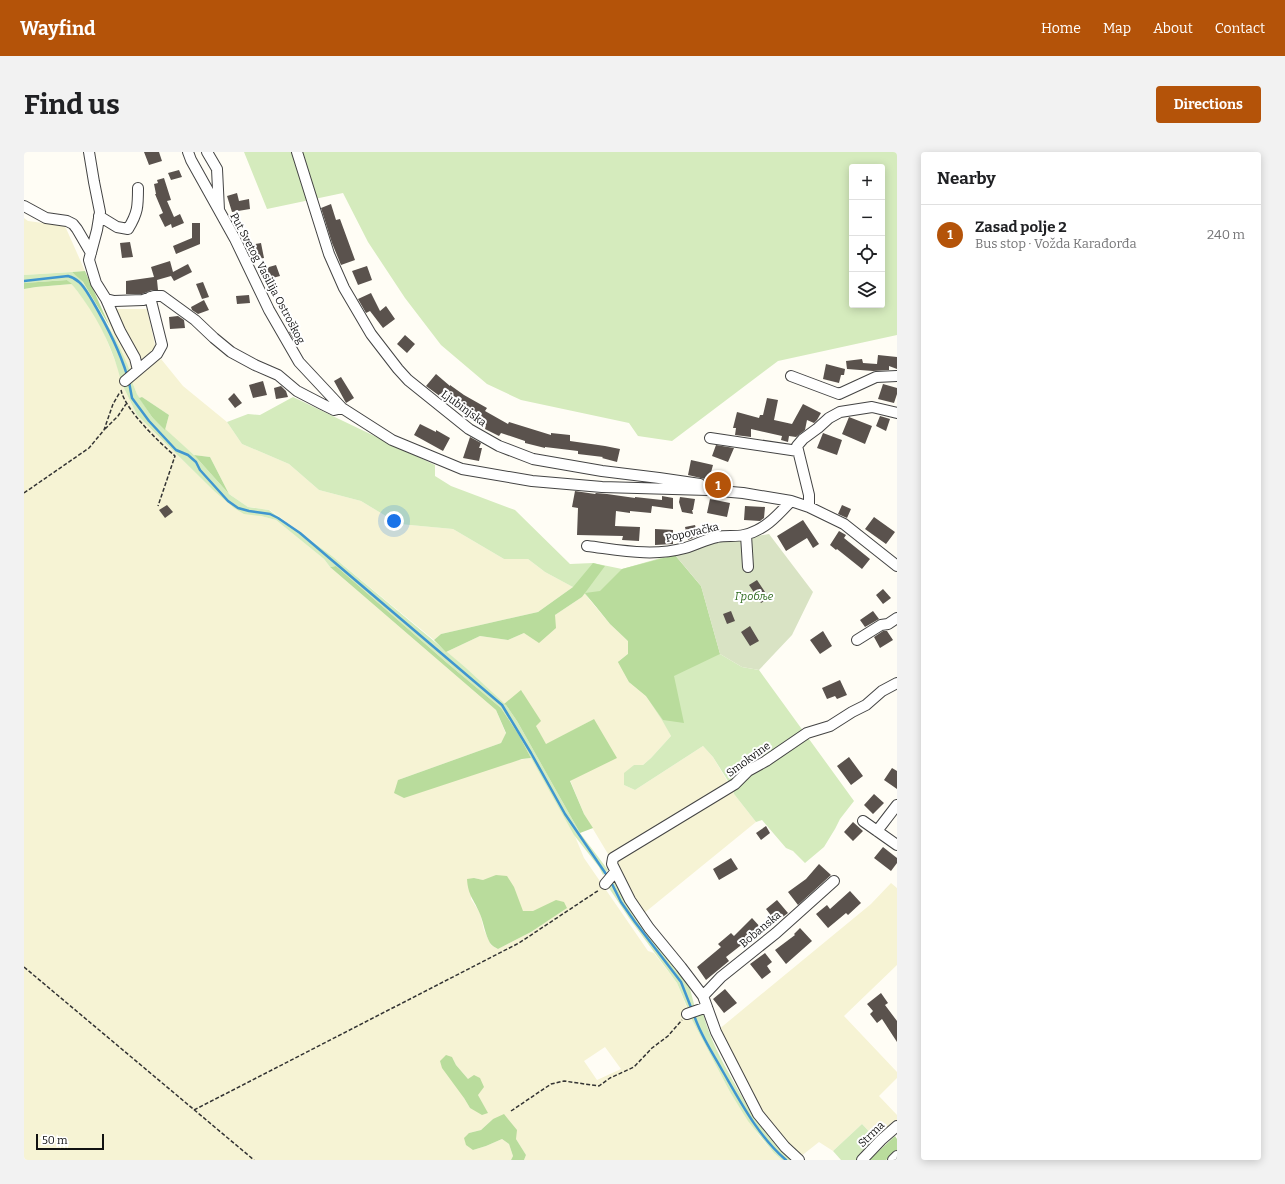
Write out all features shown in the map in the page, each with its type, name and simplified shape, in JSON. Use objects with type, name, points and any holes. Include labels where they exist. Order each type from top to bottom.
[{"type":"street","points":[[89,152],[100,212],[95,241],[89,260],[96,283],[106,299],[120,331],[135,358],[138,370]]},
{"type":"street","name":"Put Svetog Vasilija Ostroškog","points":[[188,152],[235,239],[269,310],[300,362],[342,408],[392,440],[462,469],[532,481],[602,487],[708,490]]},
{"type":"street","points":[[207,152],[217,169],[220,212]]},
{"type":"street","name":"Ljubinjska","points":[[297,152],[329,254],[344,288],[371,334],[408,380],[469,429],[499,446],[533,459],[602,471],[693,483],[704,486],[708,490]]},
{"type":"street","points":[[99,216],[117,227],[128,229],[135,219],[138,209],[138,188]]},
{"type":"street","points":[[24,206],[46,218],[67,221],[73,224],[78,229],[91,253]]},
{"type":"street","points":[[106,299],[114,301],[143,300],[150,297],[162,296],[195,320],[231,352],[278,375],[297,391],[322,404],[334,410],[342,408]]},
{"type":"street","points":[[125,381],[157,354],[162,345],[150,297]]},
{"type":"street","points":[[791,376],[838,394],[876,377],[897,376]]},
{"type":"street","points":[[809,506],[809,495],[797,446],[829,418],[840,412],[872,407],[897,413]]},
{"type":"street","points":[[710,438],[798,451]]},
{"type":"street","points":[[708,490],[743,493],[791,501],[809,506],[844,524],[897,566]]},
{"type":"street","name":"Popovačka","points":[[587,546],[632,553],[648,553],[684,548],[717,537],[746,534],[768,524],[791,501]]},
{"type":"street","points":[[746,534],[748,567]]},
{"type":"street","points":[[857,640],[881,625],[888,624],[897,618]]},
{"type":"street","name":"Smokvine","points":[[614,873],[612,864],[613,858],[736,784],[748,772],[807,733],[830,726],[866,705],[882,691],[897,683]]},
{"type":"street","points":[[877,831],[897,805]]},
{"type":"street","points":[[863,821],[897,846]]},
{"type":"street","points":[[605,884],[614,873],[649,928],[703,996],[716,1032],[758,1114],[785,1148],[799,1160]]},
{"type":"street","name":"Bobanska","points":[[703,996],[721,977],[776,932],[834,881]]},
{"type":"street","points":[[687,1014],[707,1007]]},
{"type":"street","name":"Strma","points":[[862,1160],[897,1126]]},
{"type":"street","points":[[893,1160],[897,1156]]},
{"type":"path","points":[[104,430],[112,404],[121,391],[125,381]]},
{"type":"path","points":[[121,391],[126,404],[162,444],[175,456],[158,506]]},
{"type":"path","points":[[24,493],[89,448],[118,416],[126,404]]},
{"type":"path","points":[[194,1110],[519,943],[600,890],[605,884]]},
{"type":"path","points":[[24,967],[254,1160]]},
{"type":"path","points":[[511,1111],[551,1084],[564,1081],[599,1086],[610,1078],[634,1067],[652,1048],[668,1036],[687,1014]]},
{"type":"shaded area","points":[[24,218],[28,221],[65,226],[85,271],[24,275]]},
{"type":"shaded area","points":[[72,284],[93,312],[104,333],[119,371],[122,384],[137,415],[213,490],[261,516],[276,520],[324,559],[330,567],[496,710],[506,734],[501,743],[398,780],[531,758],[572,829],[584,858],[648,951],[654,953],[677,983],[691,1018],[730,1092],[760,1137],[782,1160],[524,1160],[526,1155],[516,1139],[493,1119],[481,1130],[469,1133],[473,1150],[502,1139],[509,1144],[513,1156],[511,1160],[24,1160],[24,289]],"holes":[[[474,878],[483,880],[523,911],[566,908],[531,932],[498,949],[491,945],[484,930],[480,913],[471,899]],[[605,1047],[621,1069],[597,1080],[584,1061]],[[452,1057],[456,1065],[468,1079],[487,1113],[470,1108],[464,1098]]]},
{"type":"shaded area","points":[[103,309],[147,309],[157,354],[183,386],[227,422],[242,444],[289,464],[319,490],[361,501],[399,524],[453,529],[504,559],[528,559],[545,572],[573,587],[538,612],[441,634],[434,640],[332,556],[270,510],[248,507],[229,494],[210,457],[194,455],[165,430],[169,415],[142,397],[139,398]]},
{"type":"shaded area","points":[[584,593],[610,624],[628,641],[628,654],[619,661],[629,682],[646,696],[663,720],[671,736],[643,765],[634,765],[624,785],[635,790],[703,746],[713,757],[729,784],[611,859],[584,814],[570,780],[594,719],[546,745],[536,726],[522,691],[504,704],[465,667],[446,652],[480,636],[508,640],[524,633],[555,615],[582,597]]},
{"type":"shaded area","points":[[733,789],[734,794],[756,822],[643,914],[616,863]]},
{"type":"shaded area","points":[[891,883],[897,888],[897,965],[844,1016],[897,1072],[897,1078],[879,1096],[897,1115],[897,1123],[878,1141],[862,1124],[833,1151],[819,1142],[800,1157],[791,1149],[760,1109],[718,1030],[871,904]]},
{"type":"green space","points":[[244,152],[897,152],[897,335],[778,361],[672,441],[638,436],[629,423],[521,400],[487,384],[441,345],[405,298],[368,242],[343,193],[267,209]]},
{"type":"green space","points":[[85,271],[110,327],[83,282],[72,272]]},
{"type":"green space","points":[[72,272],[86,287],[124,356],[131,374],[121,381],[115,359],[101,328],[78,291],[67,280],[24,283],[24,275]]},
{"type":"green space","points":[[67,280],[72,284],[24,289],[24,283]]},
{"type":"green space","points":[[131,379],[137,394],[152,417],[194,455],[229,494],[248,507],[269,510],[332,556],[465,667],[506,705],[517,721],[580,833],[608,870],[603,875],[599,867],[574,835],[519,735],[501,708],[336,566],[330,567],[324,559],[276,520],[244,514],[234,508],[213,490],[137,415],[122,384]]},
{"type":"green space","points":[[142,397],[169,415],[165,430],[152,417],[139,398]]},
{"type":"green space","points":[[293,397],[435,465],[435,476],[451,486],[515,510],[570,564],[593,563],[622,569],[664,557],[701,586],[720,654],[742,667],[759,670],[854,801],[840,819],[824,847],[805,863],[793,851],[786,848],[762,820],[756,822],[734,794],[733,789],[713,757],[703,746],[635,790],[624,785],[624,773],[634,765],[643,765],[671,736],[646,696],[629,682],[618,662],[628,654],[628,641],[584,593],[545,572],[528,559],[504,559],[453,529],[399,524],[361,501],[319,490],[289,464],[242,444],[227,422],[248,414],[260,415]]},
{"type":"green space","points":[[194,455],[210,457],[229,494]]},
{"type":"green space","name":"Гробље","points":[[769,534],[813,592],[792,635],[759,670],[742,667],[720,654],[701,586],[675,555],[703,545]]},
{"type":"green space","points":[[675,555],[701,586],[720,654],[674,676],[684,723],[663,720],[646,696],[629,682],[618,662],[628,654],[628,641],[610,624],[585,593],[600,591],[622,569]]},
{"type":"green space","points":[[593,563],[605,566],[582,597],[555,615],[556,628],[539,643],[524,633],[508,640],[480,636],[446,652],[434,640],[441,634],[538,612],[573,587]]},
{"type":"green space","points":[[336,566],[501,708],[519,735],[531,758],[522,759],[404,798],[394,793],[398,780],[501,743],[506,733],[496,710],[330,567]]},
{"type":"green space","points":[[521,690],[541,721],[536,726],[546,744],[594,719],[617,758],[570,781],[584,814],[593,828],[580,833],[517,721],[504,704]]},
{"type":"green space","points":[[496,875],[507,876],[514,887],[523,911],[533,911],[556,900],[564,902],[567,908],[531,932],[498,949],[488,940],[480,914],[470,894],[467,879],[474,878],[483,880]]},
{"type":"green space","points":[[614,879],[689,985],[695,1008],[688,1009],[677,983],[629,918],[607,885]]},
{"type":"green space","points":[[703,1013],[716,1048],[745,1102],[766,1133],[791,1160],[782,1160],[774,1153],[748,1121],[730,1092],[691,1018]]},
{"type":"green space","points":[[446,1055],[452,1057],[456,1065],[468,1079],[474,1075],[480,1078],[484,1087],[478,1095],[488,1113],[482,1115],[470,1108],[442,1068],[440,1061]]},
{"type":"green space","points":[[504,1114],[517,1130],[516,1139],[526,1155],[524,1160],[511,1160],[513,1156],[509,1144],[502,1139],[473,1150],[466,1145],[464,1138],[469,1133],[481,1130],[493,1119]]},
{"type":"green space","points":[[862,1124],[878,1141],[857,1160],[841,1160],[833,1151]]},
{"type":"green space","points":[[895,1136],[897,1139],[897,1150],[886,1160],[869,1160]]},
{"type":"building","points":[[144,152],[159,152],[162,161],[149,165]]},
{"type":"building","points":[[179,170],[182,177],[171,180],[168,173]]},
{"type":"building","points":[[164,178],[171,200],[167,201],[174,217],[180,214],[184,223],[172,228],[171,224],[165,227],[159,215],[163,213],[155,194],[154,184],[158,183],[157,180]]},
{"type":"building","points":[[237,193],[239,201],[249,199],[250,209],[232,212],[227,196]]},
{"type":"building","points":[[331,204],[336,220],[340,219],[355,260],[341,265],[332,243],[321,208]]},
{"type":"building","points":[[192,223],[200,223],[200,244],[176,254],[173,246],[192,238]]},
{"type":"building","points":[[130,242],[133,257],[122,258],[120,243]]},
{"type":"building","points":[[261,243],[264,258],[252,260],[250,245]]},
{"type":"building","points":[[170,261],[173,272],[188,264],[192,272],[174,281],[171,276],[157,280],[158,290],[152,290],[142,294],[126,294],[126,281],[154,277],[151,267]]},
{"type":"building","points":[[276,265],[280,276],[265,280],[262,269]]},
{"type":"building","points":[[367,266],[372,280],[358,285],[352,271]]},
{"type":"building","points":[[203,282],[209,297],[202,299],[196,284]]},
{"type":"building","points":[[371,293],[380,311],[386,306],[395,319],[383,328],[370,311],[366,313],[358,299]]},
{"type":"building","points":[[249,295],[250,303],[237,304],[236,296]]},
{"type":"building","points":[[204,300],[209,310],[198,314],[192,310],[191,307]]},
{"type":"building","points":[[178,316],[184,320],[185,328],[170,329],[169,317]]},
{"type":"building","points":[[295,328],[304,341],[297,345],[289,332]]},
{"type":"building","points":[[405,335],[415,344],[407,353],[397,344]]},
{"type":"building","points":[[878,355],[897,357],[897,369],[889,366],[889,370],[873,371],[847,369],[846,361],[862,359],[863,363],[877,364]]},
{"type":"building","points":[[826,364],[845,369],[844,375],[841,375],[839,383],[823,379]]},
{"type":"building","points":[[436,374],[450,386],[487,408],[485,411],[508,424],[509,422],[551,435],[551,433],[570,435],[570,441],[620,449],[617,462],[602,458],[603,457],[578,454],[578,451],[545,448],[525,443],[525,441],[501,433],[499,436],[485,429],[486,425],[456,408],[426,386]]},
{"type":"building","points":[[341,377],[354,398],[346,403],[334,381]]},
{"type":"building","points":[[263,381],[267,395],[253,398],[249,385]]},
{"type":"building","points":[[883,384],[897,388],[894,403],[878,399]]},
{"type":"building","points":[[281,386],[286,391],[288,397],[276,399],[274,388]]},
{"type":"building","points":[[234,393],[242,403],[235,408],[228,399]]},
{"type":"building","points":[[767,398],[778,400],[774,420],[792,424],[803,404],[821,413],[814,423],[807,420],[805,430],[796,437],[789,436],[788,442],[781,440],[782,436],[751,429],[751,437],[735,435],[736,428],[733,428],[737,412],[759,418],[760,415],[763,415]]},
{"type":"building","points":[[880,416],[890,419],[886,431],[876,426]]},
{"type":"building","points":[[849,417],[872,426],[865,444],[842,434]]},
{"type":"building","points":[[420,424],[436,432],[436,430],[450,438],[443,451],[414,435]]},
{"type":"building","points":[[823,433],[842,440],[837,455],[817,448]]},
{"type":"building","points":[[470,437],[481,443],[479,448],[482,448],[479,461],[463,458]]},
{"type":"building","points":[[716,445],[734,448],[728,462],[712,456]]},
{"type":"building","points":[[691,460],[713,465],[709,480],[688,475]]},
{"type":"building","points":[[575,491],[662,500],[662,496],[673,498],[673,509],[652,506],[651,513],[616,511],[615,526],[640,527],[639,541],[622,540],[623,536],[577,535],[578,508],[572,507]]},
{"type":"building","points":[[680,497],[695,499],[692,510],[693,514],[682,512],[679,502]]},
{"type":"building","points":[[710,499],[730,503],[727,517],[707,513]]},
{"type":"building","points":[[167,505],[173,512],[165,518],[159,510]]},
{"type":"building","points":[[842,505],[851,509],[847,518],[838,514]]},
{"type":"building","points":[[745,506],[765,507],[764,518],[760,521],[744,520]]},
{"type":"building","points":[[874,517],[895,532],[886,544],[865,529]]},
{"type":"building","points":[[803,520],[819,544],[813,548],[807,538],[786,551],[777,536]]},
{"type":"building","points":[[695,525],[698,536],[688,540],[685,527]]},
{"type":"building","points":[[655,529],[673,530],[673,544],[655,545]]},
{"type":"building","points":[[839,531],[846,535],[844,538],[870,559],[862,569],[830,545]]},
{"type":"building","points":[[757,580],[769,598],[761,603],[749,585]]},
{"type":"building","points":[[883,589],[891,598],[883,604],[876,595]]},
{"type":"building","points":[[731,611],[735,621],[727,624],[723,614]]},
{"type":"building","points":[[873,611],[879,619],[865,627],[860,620]]},
{"type":"building","points":[[750,626],[759,641],[750,646],[741,632]]},
{"type":"building","points":[[823,631],[832,646],[820,654],[810,640]]},
{"type":"building","points":[[883,631],[887,631],[893,640],[880,648],[874,637]]},
{"type":"building","points":[[840,680],[847,695],[837,699],[835,696],[827,699],[822,688]]},
{"type":"building","points":[[849,757],[863,776],[851,785],[837,766]]},
{"type":"building","points":[[892,768],[897,771],[897,789],[884,780]]},
{"type":"building","points":[[874,794],[884,803],[873,814],[864,805]]},
{"type":"building","points":[[853,822],[863,831],[853,841],[844,832]]},
{"type":"building","points":[[766,826],[770,833],[761,840],[756,833]]},
{"type":"building","points":[[883,847],[897,858],[897,863],[891,871],[874,858]]},
{"type":"building","points":[[731,858],[738,869],[719,880],[713,869]]},
{"type":"building","points":[[819,864],[831,875],[798,905],[788,892],[806,879]]},
{"type":"building","points":[[850,891],[861,903],[848,915],[846,913],[828,928],[816,914],[827,905],[830,909]]},
{"type":"building","points":[[777,900],[788,913],[776,922],[766,909]]},
{"type":"building","points":[[752,918],[762,929],[750,940],[749,939],[726,957],[729,961],[706,980],[697,967],[721,947],[718,944],[731,933],[734,936]]},
{"type":"building","points":[[800,928],[812,941],[786,964],[775,950],[795,935],[794,934]]},
{"type":"building","points":[[765,953],[772,962],[767,966],[771,972],[762,979],[750,964]]},
{"type":"building","points":[[725,989],[737,1003],[724,1013],[713,999]]},
{"type":"building","points":[[881,993],[888,1003],[885,1005],[897,1021],[897,1042],[882,1019],[877,1023],[870,1014],[873,1011],[867,1004]]},
{"type":"waterway","points":[[24,281],[68,276],[78,281],[87,292],[108,329],[127,375]]},
{"type":"waterway","points":[[129,382],[132,398],[149,421],[176,450],[188,455],[196,462],[200,470],[228,501],[238,508],[270,514],[300,533],[502,705],[565,814],[608,877]]},
{"type":"waterway","points":[[611,882],[621,902],[681,982],[692,1010]]},
{"type":"waterway","points":[[694,1015],[706,1043],[750,1118],[776,1151],[786,1160]]},
{"type":"place","name":"Zasad polje 2","points":[[718,485]]}]
